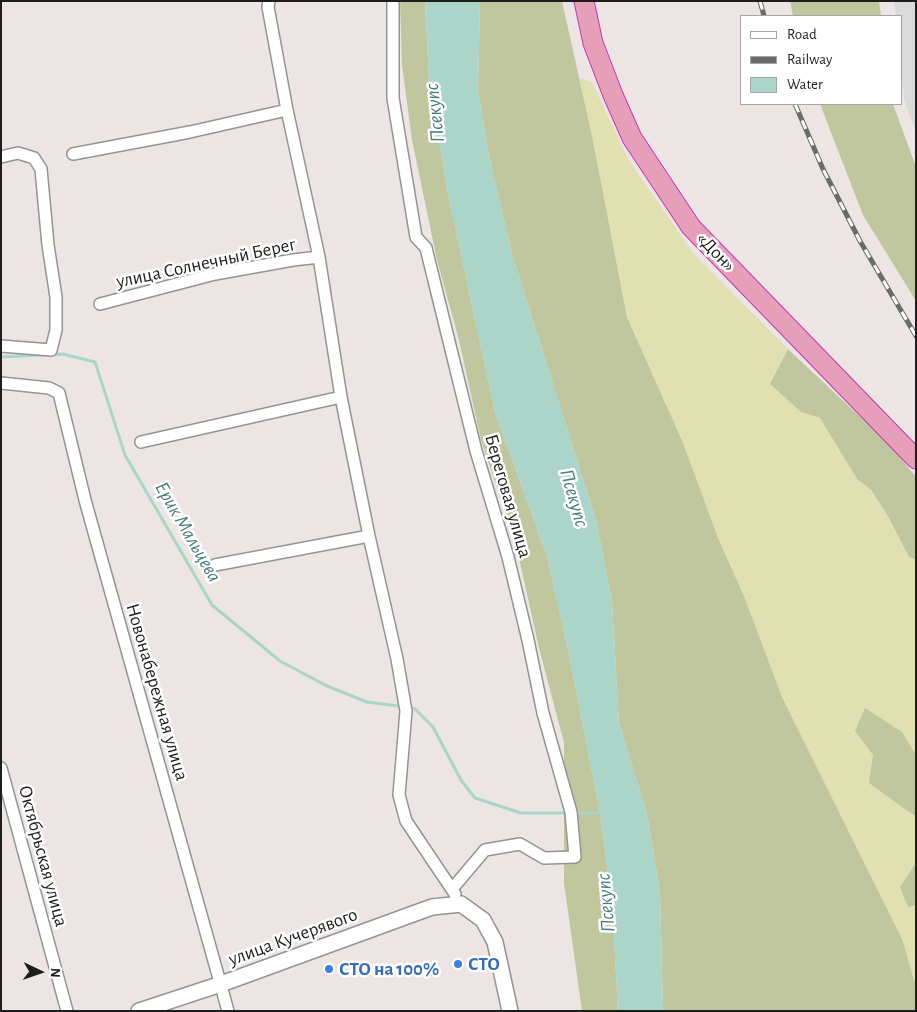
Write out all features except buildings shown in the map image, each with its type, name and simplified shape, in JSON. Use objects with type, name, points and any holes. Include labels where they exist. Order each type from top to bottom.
[{"type":"highway","name":"«Дон»","points":[[584,1],[593,43],[612,95],[632,138],[691,227],[916,459]]},
{"type":"street","name":"улица Солнечный Берег","points":[[269,1],[268,8],[286,110],[319,257],[341,396],[369,536],[398,659],[406,711],[399,796],[406,821],[461,904]]},
{"type":"street","name":"Береговая улица","points":[[393,1],[393,98],[416,237],[426,248],[476,451],[508,557],[543,713],[571,812],[575,857],[544,858],[520,844],[484,850],[452,889]]},
{"type":"street","points":[[73,154],[190,132],[286,110]]},
{"type":"street","points":[[1,157],[18,153],[34,158],[41,169],[46,227],[56,297],[56,330],[51,350],[1,346]]},
{"type":"street","name":"улица Солнечный Берег","points":[[100,304],[215,274],[319,257]]},
{"type":"street","name":"Новонабережная улица","points":[[1,382],[49,388],[59,393],[85,500],[228,1011]]},
{"type":"street","points":[[141,442],[341,396]]},
{"type":"street","points":[[214,566],[369,536]]},
{"type":"street","name":"Октябрьская улица","points":[[1,768],[67,1011]]},
{"type":"street","points":[[461,904],[483,920],[495,942],[510,1011]]},
{"type":"street","name":"улица Кучерявого","points":[[139,1011],[221,984],[432,907],[461,904]]},
{"type":"shaded area","points":[[400,1],[425,1],[429,79],[447,189],[495,412],[547,556],[569,654],[600,813],[612,902],[618,1011],[582,1011],[564,883],[564,743],[539,648],[517,549],[481,440],[459,340],[437,260],[412,140],[402,65]]},
{"type":"shaded area","points":[[480,1],[562,1],[592,136],[627,317],[683,443],[718,538],[744,596],[782,697],[903,941],[916,987],[916,1011],[663,1011],[660,892],[647,814],[619,723],[612,602],[596,520],[512,254],[489,156],[478,89]]},
{"type":"shaded area","points":[[790,1],[879,1],[881,15],[793,15]]},
{"type":"shaded area","points":[[894,1],[916,1],[916,134],[904,99],[902,78],[902,15],[896,15]]},
{"type":"shaded area","points":[[579,78],[592,82],[628,159],[693,253],[788,349],[770,384],[801,412],[820,418],[857,479],[870,490],[889,518],[909,557],[916,560],[916,987],[903,941],[782,697],[744,596],[718,538],[663,398],[627,317]]},
{"type":"shaded area","points":[[820,105],[893,105],[916,167],[916,301],[863,215]]},
{"type":"shaded area","points":[[788,349],[890,445],[916,477],[916,560],[909,557],[889,518],[871,490],[857,479],[820,418],[801,412],[770,384]]},
{"type":"shaded area","points":[[865,708],[902,732],[916,755],[916,817],[869,783],[873,755],[855,731]]},
{"type":"shaded area","points":[[916,863],[916,905],[908,907],[900,887]]},
{"type":"water","name":"Псекупс","points":[[425,1],[480,1],[478,89],[489,156],[512,254],[596,520],[612,602],[619,723],[647,814],[660,892],[663,1011],[618,1011],[612,902],[600,813],[569,654],[547,556],[495,412],[447,189],[429,79]]},
{"type":"waterway","name":"Ерик Мальцева","points":[[1,357],[63,354],[95,362],[125,455],[212,605],[280,661],[327,686],[367,702],[398,706]]},
{"type":"waterway","name":"Ерик Мальцева","points":[[414,708],[433,727],[461,780],[475,798],[521,813],[605,813]]},
{"type":"railway","points":[[760,1],[764,15]]},
{"type":"railway","points":[[795,105],[823,169],[860,241],[916,336]]},
{"type":"place","name":"СТО","points":[[458,964]]},
{"type":"place","name":"СТО на 100%","points":[[329,969]]}]
